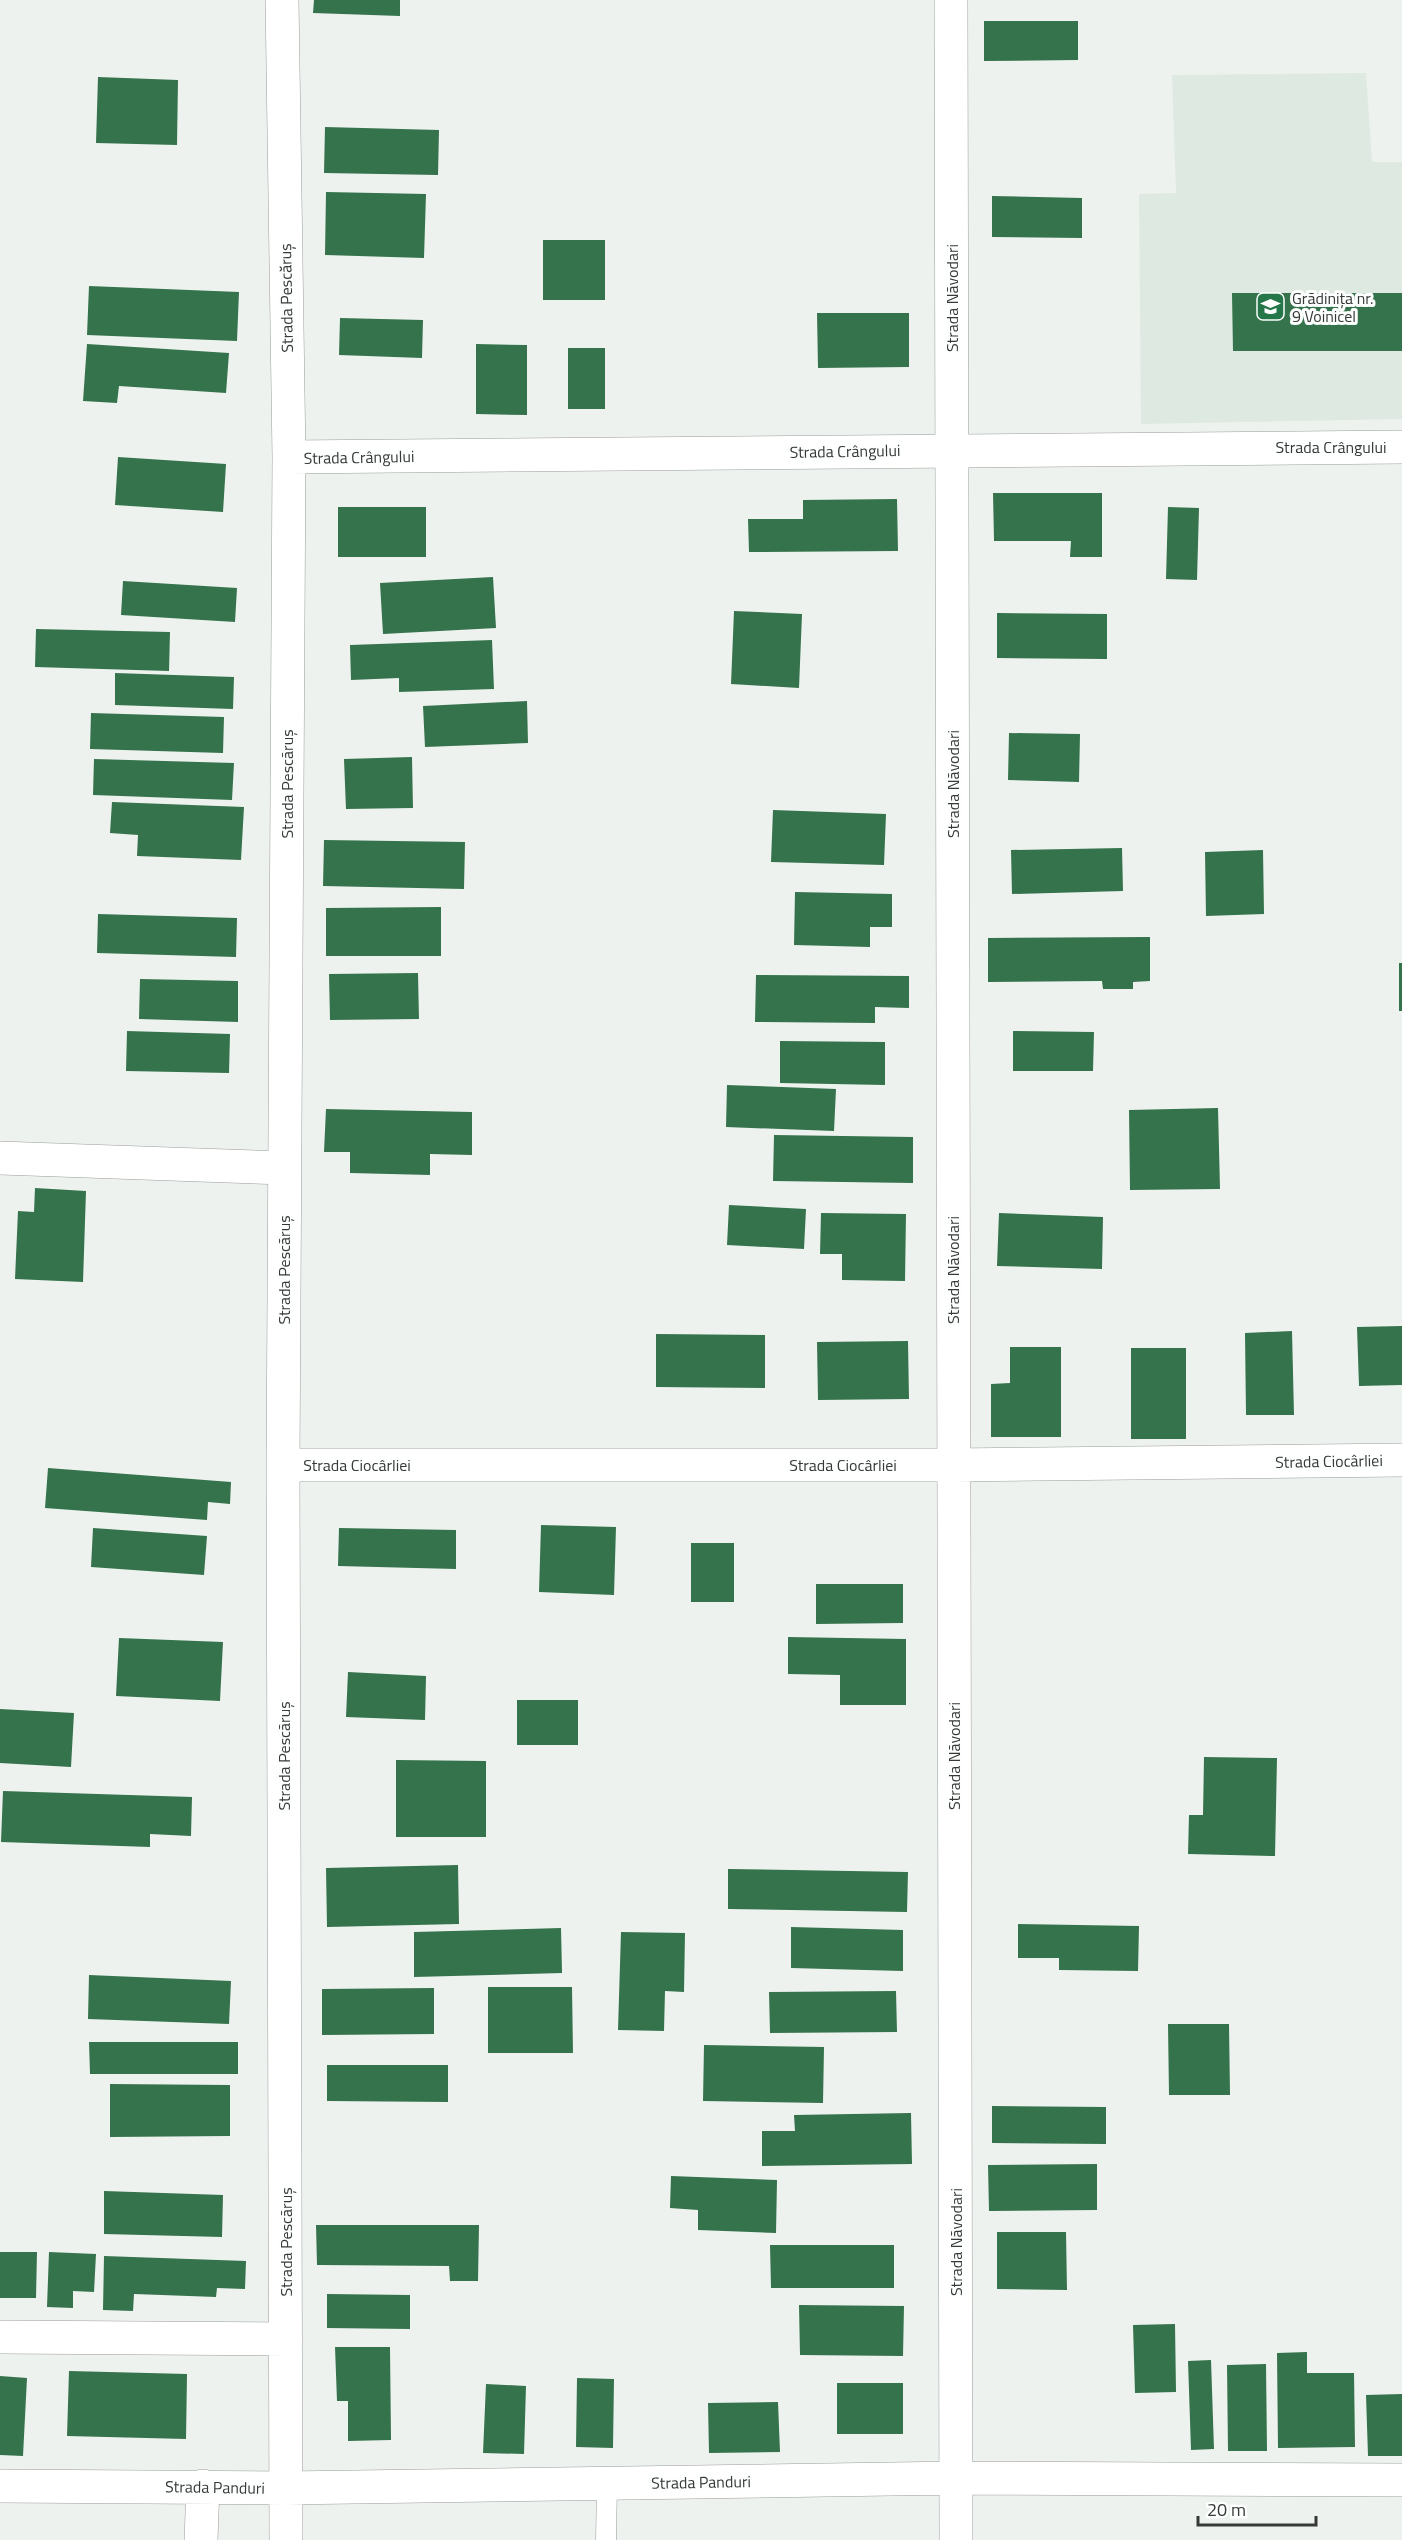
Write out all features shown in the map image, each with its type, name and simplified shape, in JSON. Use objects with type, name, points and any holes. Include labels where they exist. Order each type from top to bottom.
[{"type":"street","name":"Strada Pescăruș","points":[[282,0],[289,458],[283,1465],[286,2540]]},
{"type":"street","name":"Strada Năvodari","points":[[951,0],[956,2540]]},
{"type":"street","name":"Strada Crângului","points":[[289,458],[953,449],[1402,447]]},
{"type":"street","points":[[0,1158],[285,1168]]},
{"type":"street","name":"Strada Ciocârliei","points":[[283,1465],[953,1466],[1402,1460]]},
{"type":"street","points":[[0,2337],[286,2339]]},
{"type":"street","name":"Strada Panduri","points":[[0,2486],[286,2488],[957,2478],[1402,2480]]},
{"type":"street","points":[[201,2540],[203,2486]]},
{"type":"lane","points":[[606,2540],[607,2484]]},
{"type":"shaded area","name":"Grădinița nr. 9 Voinicel","points":[[1366,73],[1372,162],[1402,162],[1402,419],[1141,424],[1139,194],[1176,193],[1172,75]]},
{"type":"building","points":[[314,0],[400,0],[400,16],[313,13]]},
{"type":"building","points":[[984,21],[1078,21],[1078,60],[984,61]]},
{"type":"building","points":[[98,77],[178,80],[177,145],[96,143]]},
{"type":"building","points":[[325,127],[439,130],[438,175],[324,173]]},
{"type":"building","points":[[326,192],[426,194],[424,258],[325,255]]},
{"type":"building","points":[[992,196],[1082,198],[1082,238],[992,237]]},
{"type":"building","points":[[543,240],[605,240],[605,300],[543,300]]},
{"type":"building","points":[[89,286],[239,292],[237,341],[87,335]]},
{"type":"building","points":[[1232,293],[1402,293],[1402,351],[1233,351]]},
{"type":"building","points":[[817,313],[909,313],[909,367],[818,368]]},
{"type":"building","points":[[340,318],[423,320],[422,358],[339,355]]},
{"type":"building","points":[[87,344],[229,353],[226,393],[119,386],[117,403],[83,401]]},
{"type":"building","points":[[476,344],[527,345],[527,415],[476,414]]},
{"type":"building","points":[[568,348],[605,348],[605,409],[568,409]]},
{"type":"building","points":[[118,457],[226,464],[223,512],[115,505]]},
{"type":"building","points":[[993,493],[1102,493],[1102,557],[1070,557],[1071,541],[994,541]]},
{"type":"building","points":[[897,499],[898,551],[749,552],[748,519],[803,519],[803,500]]},
{"type":"building","points":[[338,507],[426,507],[426,557],[338,557]]},
{"type":"building","points":[[1168,507],[1199,508],[1197,580],[1166,579]]},
{"type":"building","points":[[493,577],[496,628],[383,634],[380,583]]},
{"type":"building","points":[[123,581],[237,588],[235,622],[121,615]]},
{"type":"building","points":[[734,611],[802,614],[799,688],[731,684]]},
{"type":"building","points":[[997,613],[1107,614],[1107,659],[997,658]]},
{"type":"building","points":[[36,629],[170,632],[169,671],[35,667]]},
{"type":"building","points":[[492,640],[494,689],[399,692],[399,678],[351,680],[350,645]]},
{"type":"building","points":[[115,673],[234,677],[233,709],[115,705]]},
{"type":"building","points":[[527,701],[528,743],[425,747],[423,706]]},
{"type":"building","points":[[91,713],[224,717],[223,753],[90,749]]},
{"type":"building","points":[[1009,733],[1080,734],[1079,782],[1008,780]]},
{"type":"building","points":[[412,757],[413,808],[346,809],[344,759]]},
{"type":"building","points":[[94,759],[234,763],[232,800],[93,795]]},
{"type":"building","points":[[112,802],[244,807],[241,860],[137,856],[138,835],[110,833]]},
{"type":"building","points":[[773,810],[886,814],[884,865],[771,862]]},
{"type":"building","points":[[324,840],[465,842],[464,889],[323,886]]},
{"type":"building","points":[[1122,848],[1123,891],[1012,894],[1011,850]]},
{"type":"building","points":[[1263,850],[1264,914],[1206,916],[1205,852]]},
{"type":"building","points":[[795,892],[892,894],[892,927],[870,927],[870,947],[794,945]]},
{"type":"building","points":[[441,907],[441,956],[326,956],[326,908]]},
{"type":"building","points":[[98,914],[237,918],[236,957],[97,953]]},
{"type":"building","points":[[1150,937],[1150,981],[1133,982],[1133,989],[1103,989],[1102,981],[988,982],[988,938]]},
{"type":"building","points":[[1399,963],[1402,963],[1402,1011],[1399,1011]]},
{"type":"building","points":[[418,973],[419,1019],[330,1020],[329,974]]},
{"type":"building","points":[[756,975],[909,976],[909,1008],[875,1007],[875,1023],[755,1022]]},
{"type":"building","points":[[140,979],[238,981],[238,1022],[139,1019]]},
{"type":"building","points":[[127,1031],[230,1034],[229,1073],[126,1071]]},
{"type":"building","points":[[1013,1031],[1094,1032],[1093,1071],[1013,1071]]},
{"type":"building","points":[[780,1041],[885,1042],[885,1085],[780,1083]]},
{"type":"building","points":[[727,1085],[836,1089],[834,1131],[726,1127]]},
{"type":"building","points":[[1218,1108],[1220,1189],[1130,1190],[1129,1110]]},
{"type":"building","points":[[326,1109],[472,1112],[472,1155],[430,1154],[430,1175],[350,1173],[350,1152],[324,1152]]},
{"type":"building","points":[[774,1135],[913,1137],[913,1183],[773,1181]]},
{"type":"building","points":[[35,1188],[86,1191],[83,1282],[15,1279],[18,1211],[34,1212]]},
{"type":"building","points":[[729,1205],[806,1209],[804,1249],[727,1245]]},
{"type":"building","points":[[821,1213],[906,1214],[905,1281],[842,1280],[842,1254],[820,1254]]},
{"type":"building","points":[[999,1213],[1103,1217],[1102,1269],[997,1266]]},
{"type":"building","points":[[1402,1326],[1402,1385],[1359,1386],[1357,1327]]},
{"type":"building","points":[[1292,1331],[1294,1415],[1246,1415],[1245,1333]]},
{"type":"building","points":[[656,1334],[765,1335],[765,1388],[656,1387]]},
{"type":"building","points":[[908,1341],[909,1399],[818,1400],[817,1342]]},
{"type":"building","points":[[1010,1347],[1061,1347],[1061,1437],[991,1437],[991,1384],[1010,1383]]},
{"type":"building","points":[[1131,1348],[1186,1348],[1186,1439],[1131,1439]]},
{"type":"building","points":[[48,1468],[231,1482],[230,1504],[208,1502],[207,1520],[45,1508]]},
{"type":"building","points":[[541,1525],[616,1527],[614,1595],[539,1592]]},
{"type":"building","points":[[93,1528],[207,1536],[204,1575],[91,1567]]},
{"type":"building","points":[[339,1528],[456,1530],[456,1569],[338,1566]]},
{"type":"building","points":[[691,1543],[734,1543],[734,1602],[691,1602]]},
{"type":"building","points":[[816,1584],[903,1584],[903,1623],[816,1624]]},
{"type":"building","points":[[788,1637],[906,1639],[906,1705],[840,1705],[840,1675],[788,1674]]},
{"type":"building","points":[[119,1638],[223,1642],[220,1701],[116,1696]]},
{"type":"building","points":[[348,1672],[426,1676],[425,1720],[346,1717]]},
{"type":"building","points":[[517,1700],[578,1700],[578,1745],[517,1745]]},
{"type":"building","points":[[0,1709],[74,1713],[71,1767],[0,1763]]},
{"type":"building","points":[[1204,1757],[1277,1758],[1275,1856],[1188,1854],[1189,1815],[1203,1815]]},
{"type":"building","points":[[396,1760],[486,1761],[486,1837],[396,1837]]},
{"type":"building","points":[[3,1791],[192,1797],[191,1836],[150,1834],[150,1847],[1,1842]]},
{"type":"building","points":[[458,1865],[459,1924],[327,1927],[326,1868]]},
{"type":"building","points":[[728,1869],[908,1872],[907,1912],[728,1909]]},
{"type":"building","points":[[1018,1924],[1139,1926],[1138,1971],[1059,1970],[1059,1958],[1018,1958]]},
{"type":"building","points":[[791,1927],[903,1930],[903,1971],[791,1968]]},
{"type":"building","points":[[561,1928],[562,1973],[414,1977],[414,1932]]},
{"type":"building","points":[[621,1932],[685,1933],[684,1992],[665,1991],[664,2031],[618,2030]]},
{"type":"building","points":[[89,1975],[231,1981],[229,2024],[88,2019]]},
{"type":"building","points":[[488,1987],[572,1987],[573,2053],[488,2053]]},
{"type":"building","points":[[434,1988],[434,2034],[322,2035],[322,1989]]},
{"type":"building","points":[[896,1991],[897,2032],[770,2033],[769,1992]]},
{"type":"building","points":[[1168,2024],[1229,2024],[1230,2095],[1169,2095]]},
{"type":"building","points":[[89,2042],[238,2042],[238,2074],[90,2074]]},
{"type":"building","points":[[704,2045],[824,2047],[823,2103],[703,2101]]},
{"type":"building","points":[[327,2065],[448,2065],[448,2102],[327,2101]]},
{"type":"building","points":[[110,2084],[230,2085],[230,2136],[110,2137]]},
{"type":"building","points":[[992,2106],[1106,2107],[1106,2144],[992,2143]]},
{"type":"building","points":[[911,2113],[912,2164],[762,2166],[762,2131],[795,2131],[794,2115]]},
{"type":"building","points":[[1097,2164],[1097,2210],[989,2211],[988,2165]]},
{"type":"building","points":[[671,2176],[777,2180],[776,2233],[698,2230],[698,2210],[670,2208]]},
{"type":"building","points":[[104,2191],[223,2195],[222,2237],[104,2234]]},
{"type":"building","points":[[316,2225],[479,2225],[478,2281],[450,2281],[449,2266],[317,2265]]},
{"type":"building","points":[[997,2232],[1066,2232],[1067,2290],[997,2289]]},
{"type":"building","points":[[770,2245],[894,2245],[894,2288],[771,2288]]},
{"type":"building","points":[[0,2252],[37,2252],[36,2298],[0,2298]]},
{"type":"building","points":[[49,2252],[96,2254],[94,2292],[73,2291],[73,2308],[47,2307]]},
{"type":"building","points":[[104,2256],[246,2261],[245,2289],[217,2288],[216,2297],[134,2294],[133,2311],[103,2310]]},
{"type":"building","points":[[327,2294],[410,2295],[410,2329],[327,2328]]},
{"type":"building","points":[[799,2305],[904,2306],[903,2356],[800,2355]]},
{"type":"building","points":[[1175,2324],[1176,2392],[1135,2393],[1133,2325]]},
{"type":"building","points":[[335,2347],[390,2347],[391,2440],[348,2441],[348,2401],[337,2401]]},
{"type":"building","points":[[1307,2352],[1307,2373],[1354,2373],[1355,2447],[1278,2448],[1277,2353]]},
{"type":"building","points":[[1211,2360],[1214,2449],[1191,2450],[1188,2361]]},
{"type":"building","points":[[1266,2364],[1267,2451],[1228,2451],[1227,2365]]},
{"type":"building","points":[[69,2371],[187,2374],[186,2439],[67,2436]]},
{"type":"building","points":[[0,2376],[27,2378],[23,2456],[0,2455]]},
{"type":"building","points":[[577,2378],[614,2379],[613,2448],[576,2447]]},
{"type":"building","points":[[837,2383],[903,2383],[903,2434],[837,2434]]},
{"type":"building","points":[[486,2384],[526,2386],[524,2454],[483,2453]]},
{"type":"building","points":[[1402,2394],[1402,2456],[1368,2456],[1366,2395]]},
{"type":"building","points":[[778,2402],[780,2452],[709,2453],[708,2403]]},
{"type":"place","name":"Grădinița nr. 9 Voinicel","points":[[1271,307]]}]
